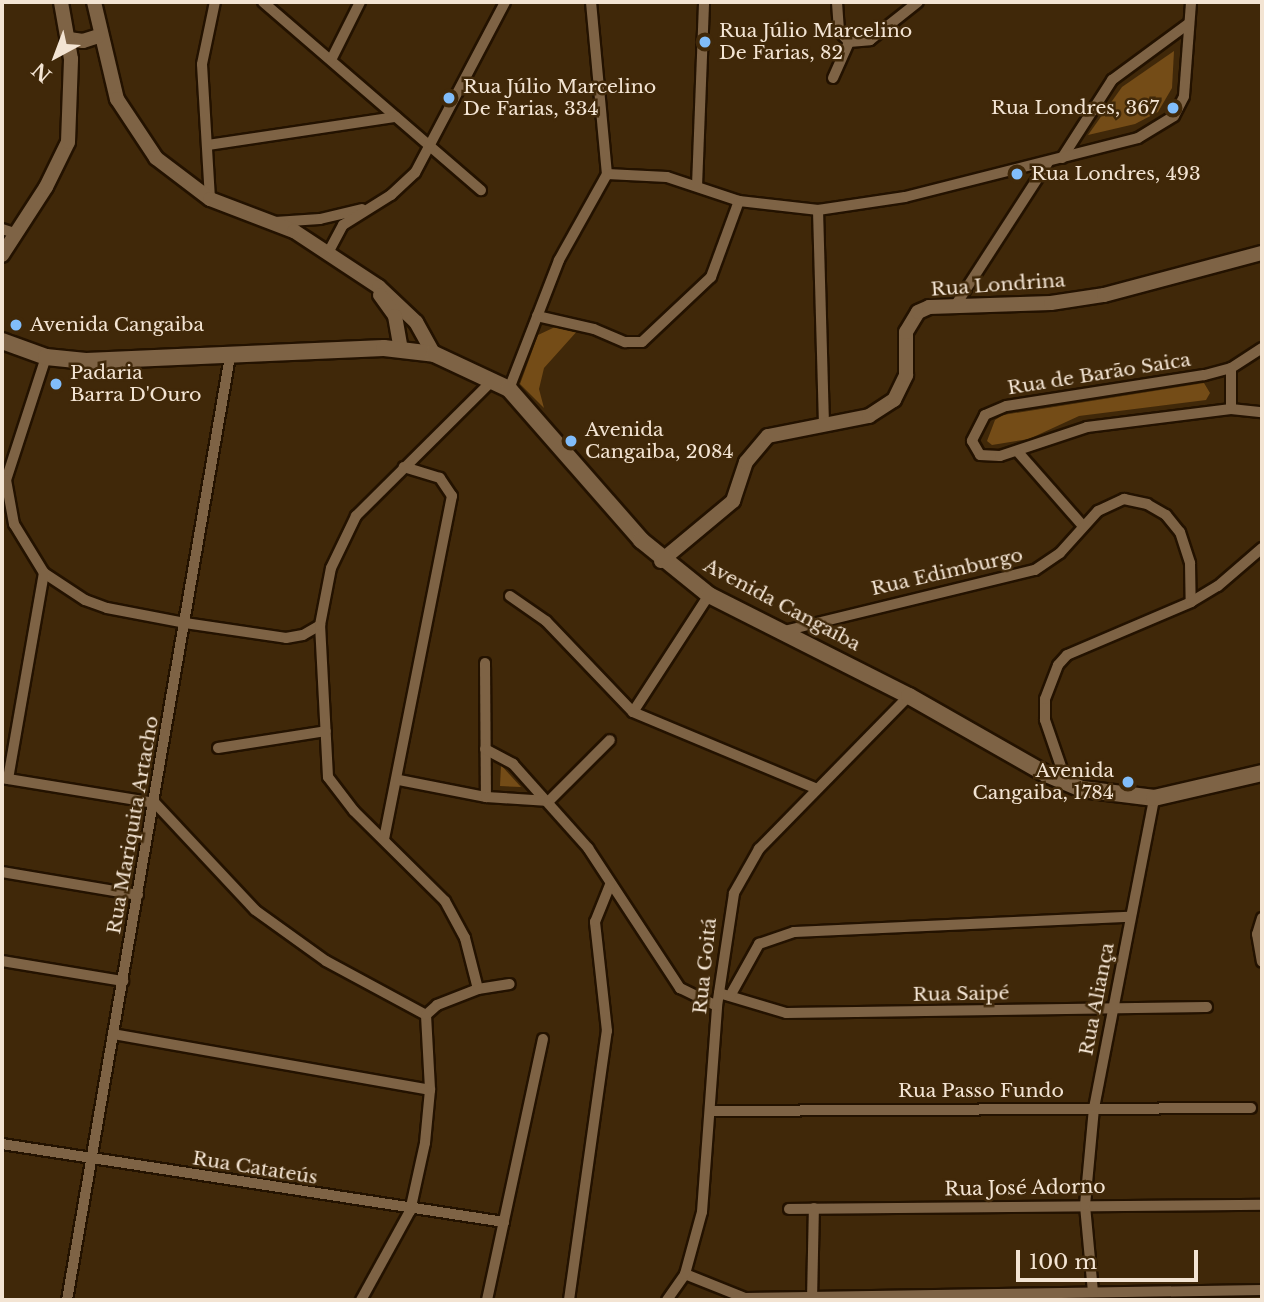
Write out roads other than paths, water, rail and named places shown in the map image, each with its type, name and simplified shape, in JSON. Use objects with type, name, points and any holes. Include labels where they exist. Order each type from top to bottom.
[{"type":"main road","name":"Avenida Cangaíba","points":[[2,341],[46,357],[86,361],[401,349],[434,354],[494,379],[509,389],[661,561],[709,595],[909,696],[1067,784],[1104,794],[1154,798],[1262,773]]},
{"type":"street","points":[[2,255],[8,231],[46,187],[68,142],[69,39],[61,2]]},
{"type":"street","points":[[94,2],[98,36],[110,82],[131,125],[156,158],[210,199],[271,222],[328,253],[404,308],[425,334],[434,354]]},
{"type":"street","points":[[210,199],[202,64],[215,2]]},
{"type":"street","points":[[262,2],[481,190]]},
{"type":"street","points":[[331,60],[360,2]]},
{"type":"street","points":[[328,253],[344,225],[403,186],[431,147],[505,2]]},
{"type":"street","points":[[509,389],[559,260],[607,174],[591,2]]},
{"type":"street","points":[[697,186],[704,2]]},
{"type":"street","points":[[836,2],[839,31],[849,42]]},
{"type":"street","points":[[849,42],[870,40],[918,2]]},
{"type":"street","points":[[607,174],[667,177],[739,201],[818,210],[905,197],[1138,138],[1159,130],[1174,116],[1184,96],[1188,72],[1191,2]]},
{"type":"street","points":[[1062,158],[1112,80],[1188,24]]},
{"type":"street","points":[[69,39],[83,41],[98,36]]},
{"type":"street","points":[[833,78],[849,42]]},
{"type":"street","points":[[208,145],[396,117]]},
{"type":"street","points":[[955,306],[1048,162]]},
{"type":"street","points":[[537,316],[594,329],[625,342],[642,342],[711,277],[739,201]]},
{"type":"street","points":[[271,222],[320,219],[378,204]]},
{"type":"street","points":[[818,210],[824,424]]},
{"type":"street","name":"Rua Londrina","points":[[661,561],[733,501],[746,461],[768,436],[869,416],[894,401],[906,375],[906,332],[911,320],[929,307],[1052,303],[1104,295],[1262,253]]},
{"type":"street","points":[[367,281],[395,316],[401,349]]},
{"type":"street","points":[[1231,409],[1231,368],[1262,348]]},
{"type":"street","name":"Rua Mariquita Artacho","points":[[67,1300],[155,803],[230,356]]},
{"type":"street","points":[[46,357],[5,465],[14,524],[44,573],[85,600],[107,608],[185,623],[286,638],[303,635],[320,625]]},
{"type":"street","name":"Rua de Barão Saica","points":[[1231,368],[1164,383],[1024,402],[992,410],[977,423],[972,441],[980,455],[1018,452],[1087,427],[1231,409],[1262,412]]},
{"type":"street","points":[[478,989],[457,918],[428,881],[335,790],[328,778],[320,625],[331,568],[341,541],[356,516],[494,379]]},
{"type":"street","points":[[1018,452],[1083,526]]},
{"type":"street","points":[[384,839],[399,780],[452,496],[440,478],[404,467]]},
{"type":"street","name":"Rua Edimburgo","points":[[784,631],[1035,569],[1059,553],[1098,511],[1124,499],[1147,504],[1166,515],[1187,546],[1191,602]]},
{"type":"street","points":[[1067,784],[1045,720],[1045,699],[1058,665],[1067,655],[1191,602],[1218,586],[1262,548]]},
{"type":"street","points":[[44,573],[5,779],[155,803],[255,910],[326,961],[426,1015]]},
{"type":"street","points":[[633,712],[709,595]]},
{"type":"street","points":[[510,596],[546,621],[633,712],[815,788]]},
{"type":"street","points":[[485,663],[486,797]]},
{"type":"street","name":"Rua Goitá","points":[[667,1300],[685,1274],[702,1212],[712,1111],[717,1006],[725,995],[727,918],[743,871],[815,788],[909,696]]},
{"type":"street","points":[[218,748],[326,731]]},
{"type":"street","points":[[549,802],[610,740]]},
{"type":"street","points":[[485,749],[513,764],[588,848],[666,971],[693,998],[717,1006]]},
{"type":"street","points":[[399,780],[486,797],[549,802]]},
{"type":"street","name":"Rua Aliança","points":[[1093,1292],[1085,1205],[1094,1108],[1154,798]]},
{"type":"street","points":[[2,872],[138,895]]},
{"type":"street","points":[[569,1300],[607,1031],[595,922],[610,885]]},
{"type":"street","points":[[725,995],[759,944],[794,932],[1130,917]]},
{"type":"street","points":[[1262,918],[1256,934],[1262,962]]},
{"type":"street","points":[[2,961],[123,981]]},
{"type":"street","points":[[426,1015],[437,1005],[478,989],[510,984]]},
{"type":"street","name":"Rua Saipé","points":[[725,995],[786,1013],[1207,1007]]},
{"type":"street","points":[[361,1300],[410,1211],[425,1143],[430,1090],[426,1015]]},
{"type":"street","points":[[113,1034],[430,1090]]},
{"type":"street","points":[[487,1300],[543,1039]]},
{"type":"street","name":"Rua Passo Fundo","points":[[712,1111],[1251,1108]]},
{"type":"street","name":"Rua Catateús","points":[[2,1144],[410,1211],[504,1222]]},
{"type":"street","name":"Rua José Adorno","points":[[789,1209],[1262,1205]]},
{"type":"street","points":[[812,1300],[814,1208]]},
{"type":"street","points":[[685,1274],[728,1295],[812,1300],[1262,1290]]},
{"type":"place","name":"Rua Júlio Marcelino De Farias, 82","points":[[705,42]]},
{"type":"place","name":"Rua Júlio Marcelino De Farias, 334","points":[[449,98]]},
{"type":"place","name":"Rua Londres, 367","points":[[1173,108]]},
{"type":"place","name":"Rua Londres, 493","points":[[1017,174]]},
{"type":"place","name":"Avenida Cangaiba","points":[[16,325]]},
{"type":"place","name":"Padaria Barra D'Ouro","points":[[56,384]]},
{"type":"place","name":"Avenida Cangaiba, 2084","points":[[571,441]]},
{"type":"place","name":"Avenida Cangaiba, 1784","points":[[1128,782]]}]
